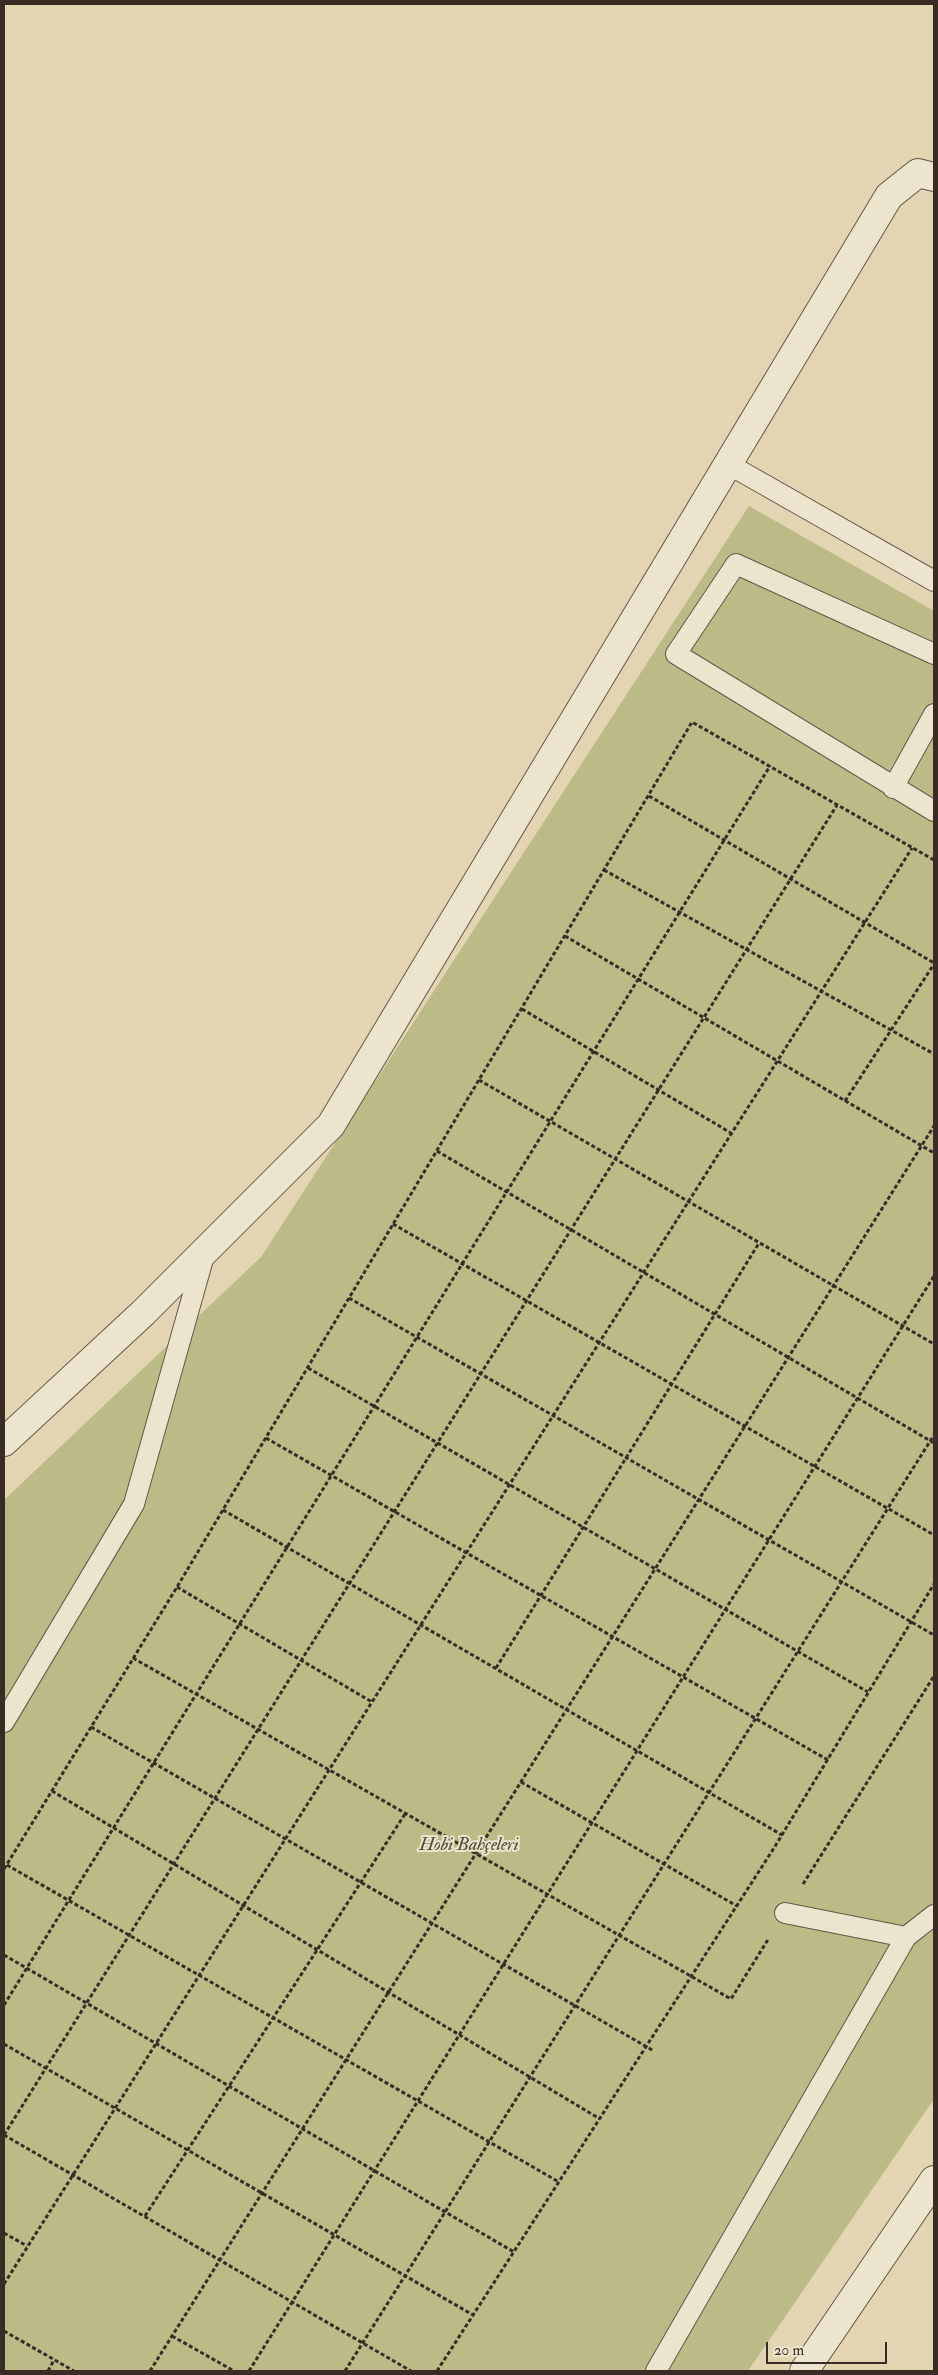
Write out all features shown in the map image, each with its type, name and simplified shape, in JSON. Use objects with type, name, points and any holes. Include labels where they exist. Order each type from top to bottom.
[{"type":"street","points":[[4,1442],[143,1313],[331,1125],[889,196],[918,174],[934,177]]},
{"type":"street","points":[[804,2371],[934,2180]]},
{"type":"lane","points":[[728,464],[934,581]]},
{"type":"lane","points":[[934,654],[736,564],[676,654],[893,788],[934,811]]},
{"type":"lane","points":[[893,788],[934,714]]},
{"type":"lane","points":[[4,1722],[134,1504],[205,1250]]},
{"type":"lane","points":[[785,1913],[906,1937]]},
{"type":"lane","points":[[656,2371],[906,1937],[934,1915]]},
{"type":"path","points":[[4,1869],[178,1587],[692,722],[934,860]]},
{"type":"path","points":[[4,2005],[770,766]]},
{"type":"path","points":[[648,796],[934,963],[846,1101]]},
{"type":"path","points":[[412,2371],[4,2135],[837,805]]},
{"type":"path","points":[[4,2284],[912,848]]},
{"type":"path","points":[[604,870],[934,1054]]},
{"type":"path","points":[[565,936],[934,1153]]},
{"type":"path","points":[[522,1009],[731,1134]]},
{"type":"path","points":[[479,1080],[934,1344]]},
{"type":"path","points":[[150,2371],[934,1126]]},
{"type":"path","points":[[437,1150],[932,1442]]},
{"type":"path","points":[[393,1224],[934,1535]]},
{"type":"path","points":[[496,1668],[760,1243]]},
{"type":"path","points":[[249,2371],[934,1276]]},
{"type":"path","points":[[349,1298],[934,1635]]},
{"type":"path","points":[[308,1368],[868,1692]]},
{"type":"path","points":[[345,2371],[842,1581],[932,1442],[934,1435]]},
{"type":"path","points":[[266,1438],[828,1760]]},
{"type":"path","points":[[223,1510],[782,1835]]},
{"type":"path","points":[[437,2371],[782,1835],[934,1584]]},
{"type":"path","points":[[178,1587],[372,1702]]},
{"type":"path","points":[[133,1658],[731,1999],[934,1676]]},
{"type":"path","points":[[91,1727],[654,2051]]},
{"type":"path","points":[[521,1782],[737,1906]]},
{"type":"path","points":[[52,1791],[600,2119]]},
{"type":"path","points":[[145,2216],[405,1814]]},
{"type":"path","points":[[6,1865],[559,2182]]},
{"type":"path","points":[[4,1955],[514,2252]]},
{"type":"path","points":[[4,2044],[474,2315]]},
{"type":"path","points":[[4,2233],[27,2246]]},
{"type":"path","points":[[4,2331],[74,2371]]},
{"type":"path","points":[[172,2336],[234,2371]]},
{"type":"path","points":[[48,2371],[54,2360]]},
{"type":"green space","name":"Hobi Bahçeleri","points":[[749,506],[934,611],[934,2099],[748,2371],[4,2371],[4,1500],[261,1257]]}]
